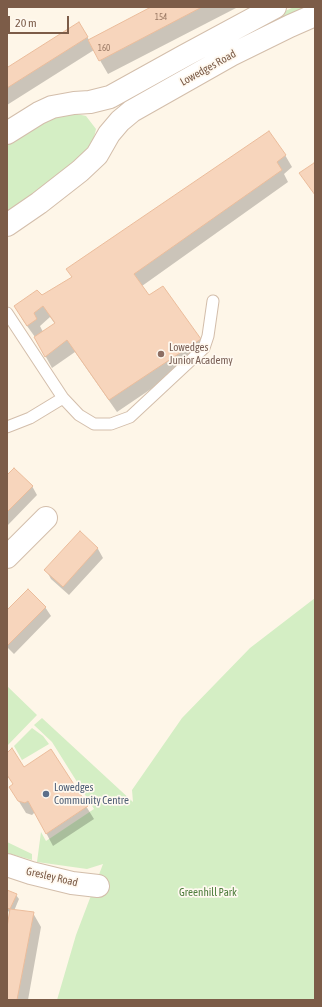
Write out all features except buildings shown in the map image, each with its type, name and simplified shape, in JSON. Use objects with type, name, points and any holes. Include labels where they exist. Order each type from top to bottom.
[{"type":"street","name":"Lowedges Road","points":[[7,133],[39,113],[52,107],[90,102],[110,97],[275,7]]},
{"type":"street","name":"Lowedges Road","points":[[7,225],[39,203],[80,171],[97,155],[109,134],[120,121],[132,111],[230,55],[315,15]]},
{"type":"street","points":[[90,102],[104,116],[109,134]]},
{"type":"street","points":[[8,554],[46,518]]},
{"type":"street","name":"Gresley Road","points":[[7,865],[31,873],[72,883],[98,886]]},
{"type":"lane","points":[[7,313],[63,398],[79,415],[94,424],[111,424],[130,417],[204,348],[208,336],[213,301]]},
{"type":"lane","points":[[7,427],[30,418],[63,398]]},
{"type":"green space","points":[[294,7],[309,7],[199,64],[196,62],[270,18]]},
{"type":"green space","points":[[68,112],[86,116],[96,129],[93,142],[79,160],[7,214],[7,144],[46,119]]},
{"type":"green space","name":"Greenhill Park","points":[[315,598],[315,1000],[57,1000],[76,935],[103,864],[87,869],[37,862],[41,832],[46,841],[94,809],[52,742],[34,725],[42,718],[133,802],[132,790],[182,718],[250,648]]},
{"type":"green space","points":[[7,686],[37,715],[7,746]]},
{"type":"green space","points":[[32,728],[43,736],[49,744],[22,760],[14,746]]},
{"type":"green space","points":[[7,842],[32,854],[32,860],[7,853]]},
{"type":"place","name":"Lowedges Junior Academy","points":[[161,354]]},
{"type":"place","name":"Lowedges Community Centre","points":[[46,794]]}]
